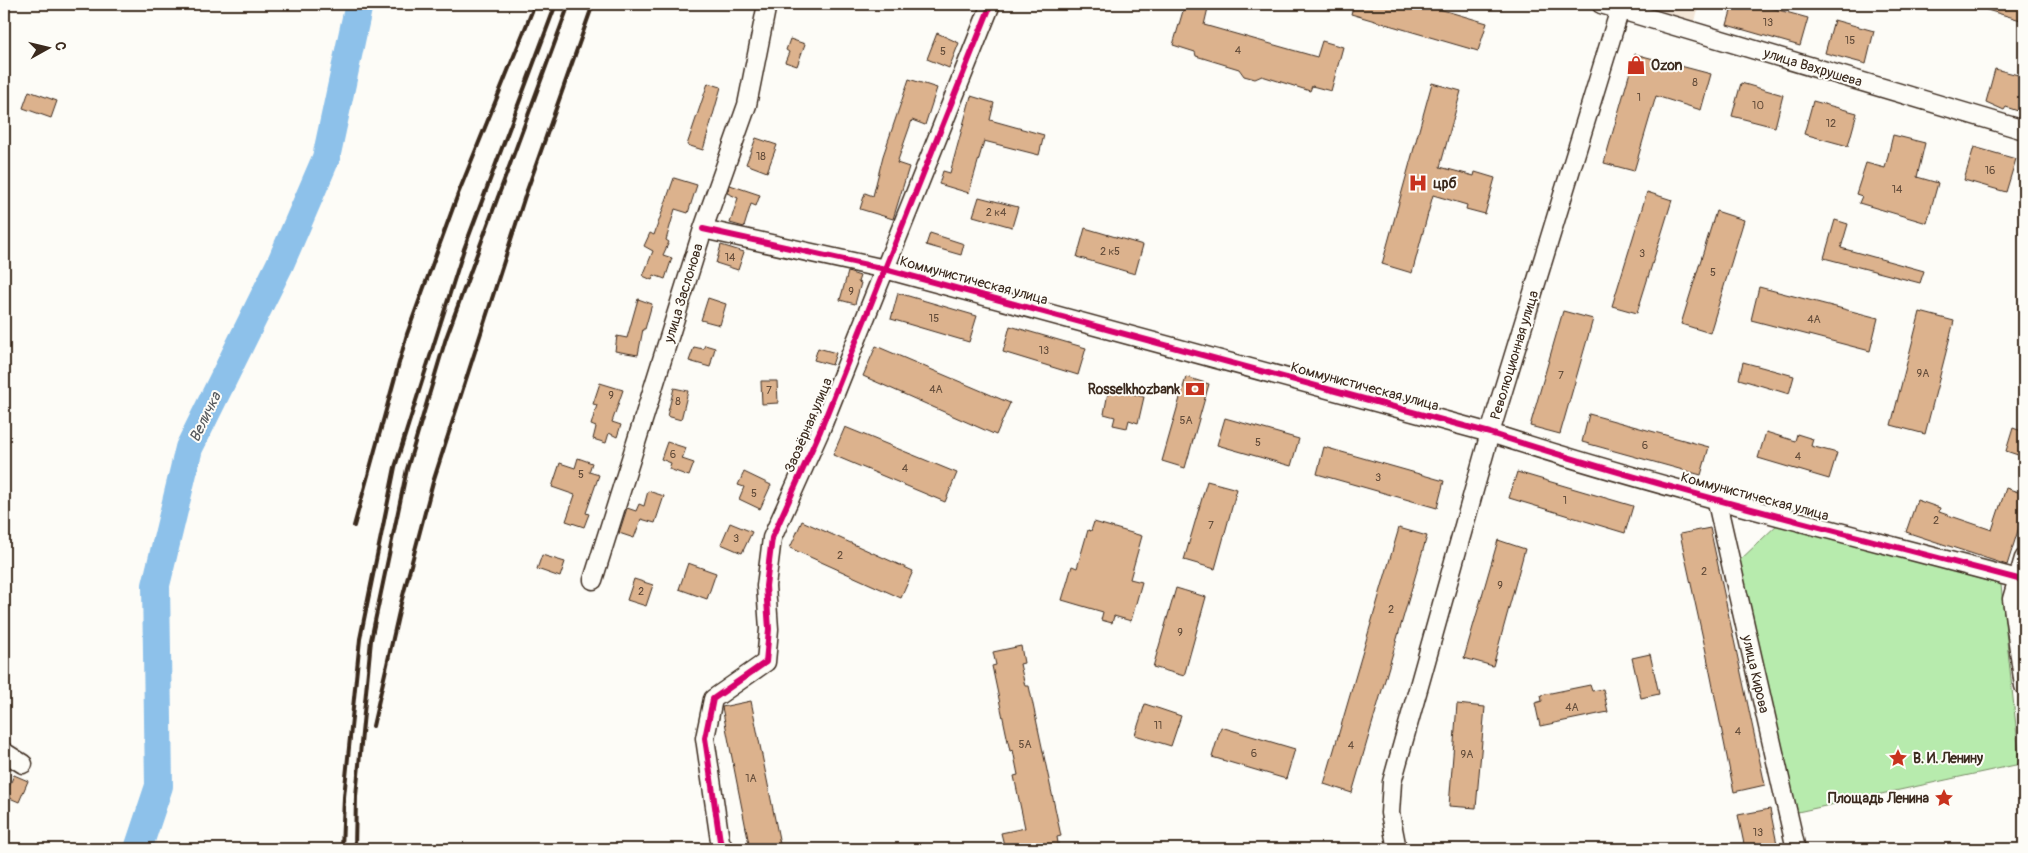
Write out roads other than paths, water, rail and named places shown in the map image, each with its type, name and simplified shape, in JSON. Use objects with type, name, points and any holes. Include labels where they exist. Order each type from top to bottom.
[{"type":"street","name":"улица Заслонова","points":[[593,580],[703,229],[747,105],[767,4]]},
{"type":"street","name":"Заозёрная улица","points":[[724,849],[720,841],[705,738],[713,698],[766,662],[769,629],[766,586],[772,538],[820,431],[991,4]]},
{"type":"street","name":"улица Вахрушева","points":[[1601,4],[2024,130]]},
{"type":"street","name":"Революционная улица","points":[[1397,849],[1390,813],[1392,782],[1490,432],[1620,10]]},
{"type":"street","name":"Коммунистическая улица","points":[[703,229],[885,269],[1490,432],[1563,456],[2018,579]]},
{"type":"street","name":"улица Кирова","points":[[1716,498],[1796,849]]},
{"type":"street","points":[[2024,558],[2012,599],[2024,686]]},
{"type":"street","points":[[4,752],[23,764]]},
{"type":"waterway","name":"Величка","points":[[138,849],[159,786],[156,585],[189,448],[281,262],[326,158],[359,4]]},
{"type":"railway","points":[[354,526],[407,334],[458,194],[535,4]]},
{"type":"railway","points":[[342,849],[344,797],[360,639],[395,467],[464,249],[556,4]]},
{"type":"railway","points":[[355,849],[356,796],[371,640],[407,469],[446,338],[569,4]]},
{"type":"railway","points":[[373,726],[401,603],[433,482],[525,196],[593,4]]},
{"type":"place","name":"Ozon","points":[[1636,65]]},
{"type":"place","name":"црб","points":[[1418,183]]},
{"type":"place","name":"Rosselkhozbank","points":[[1195,389]]},
{"type":"place","name":"В. И. Ленину","points":[[1898,758]]},
{"type":"place","name":"Площадь Ленина","points":[[1944,798]]}]
